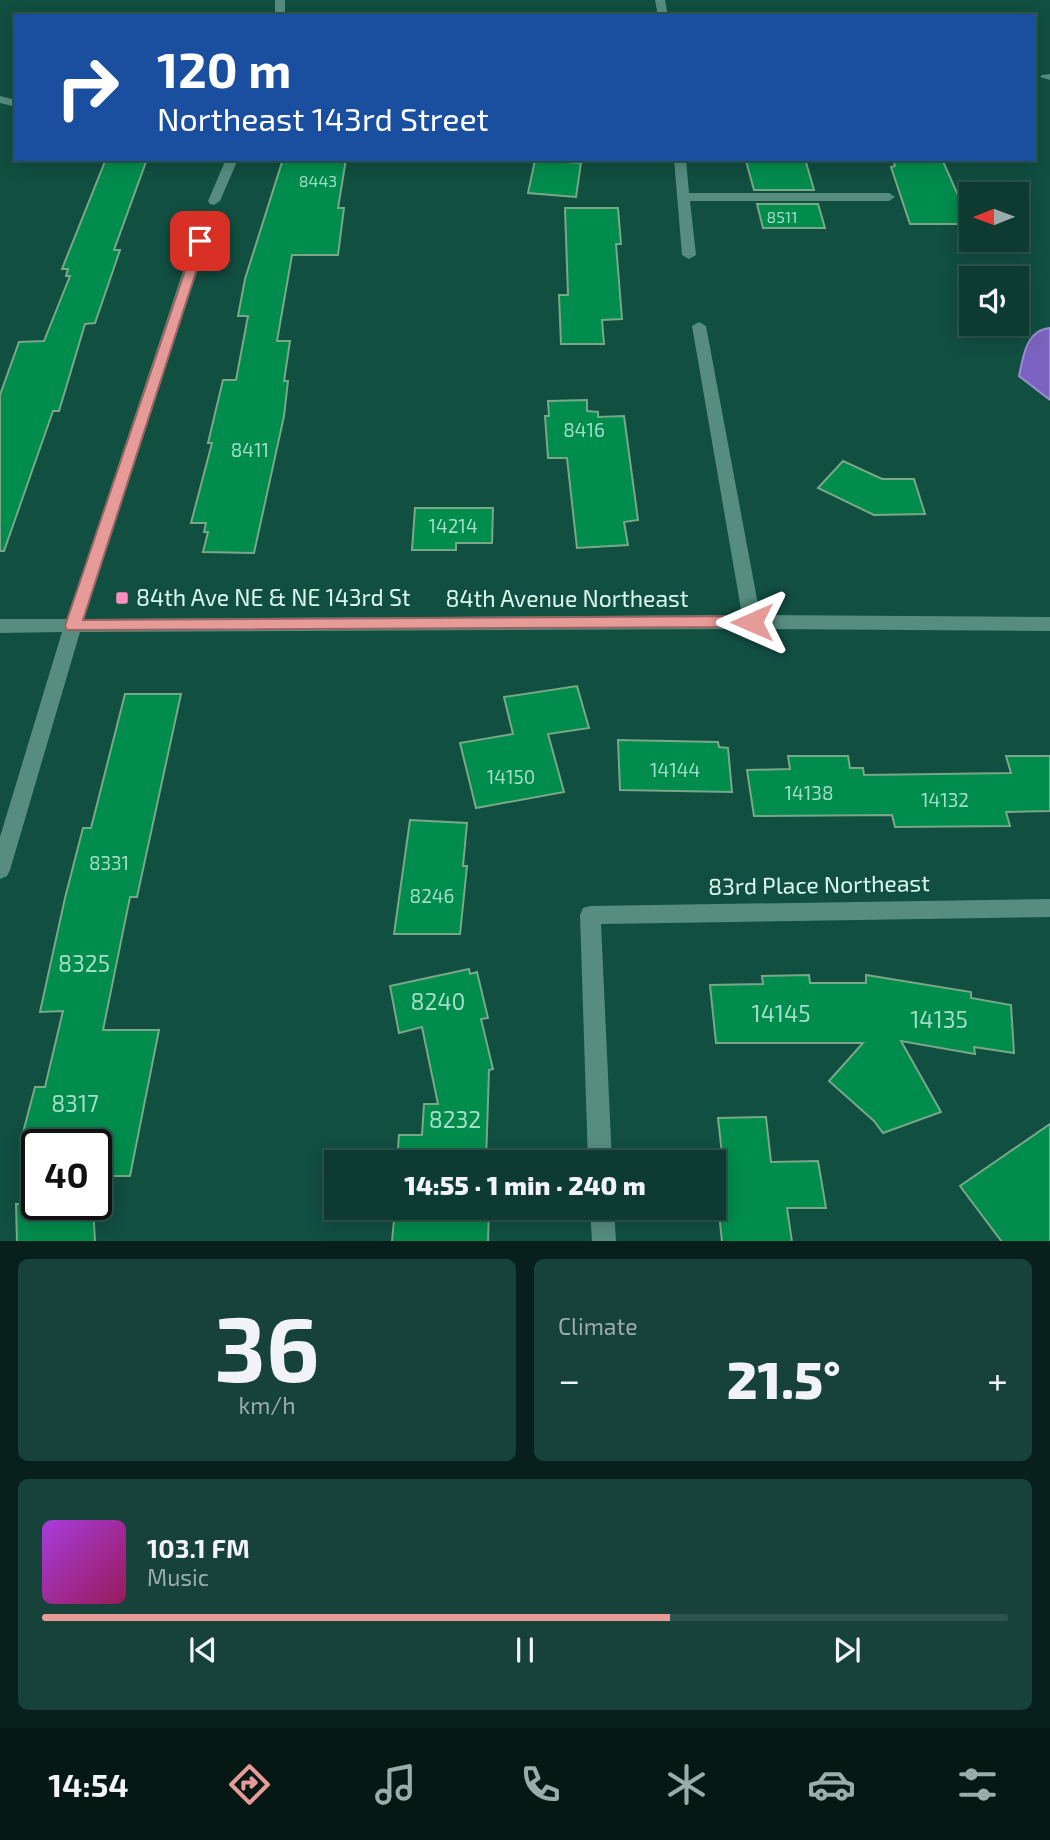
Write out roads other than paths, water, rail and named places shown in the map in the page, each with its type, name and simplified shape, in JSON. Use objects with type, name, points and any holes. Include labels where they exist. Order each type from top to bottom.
[{"type":"street","points":[[214,201],[231,161]]},
{"type":"street","points":[[680,161],[689,255]]},
{"type":"street","points":[[685,197],[889,197]]},
{"type":"street","points":[[0,870],[73,626],[200,241]]},
{"type":"street","points":[[699,326],[752,622]]},
{"type":"street","name":"84th Avenue Northeast","points":[[0,626],[752,622],[1050,624]]},
{"type":"street","name":"83rd Place Northeast","points":[[600,1150],[590,915],[1050,908]]},
{"type":"street","points":[[603,1220],[604,1241]]},
{"type":"place","name":"84th Ave NE & NE 143rd St","points":[[122,598]]}]
